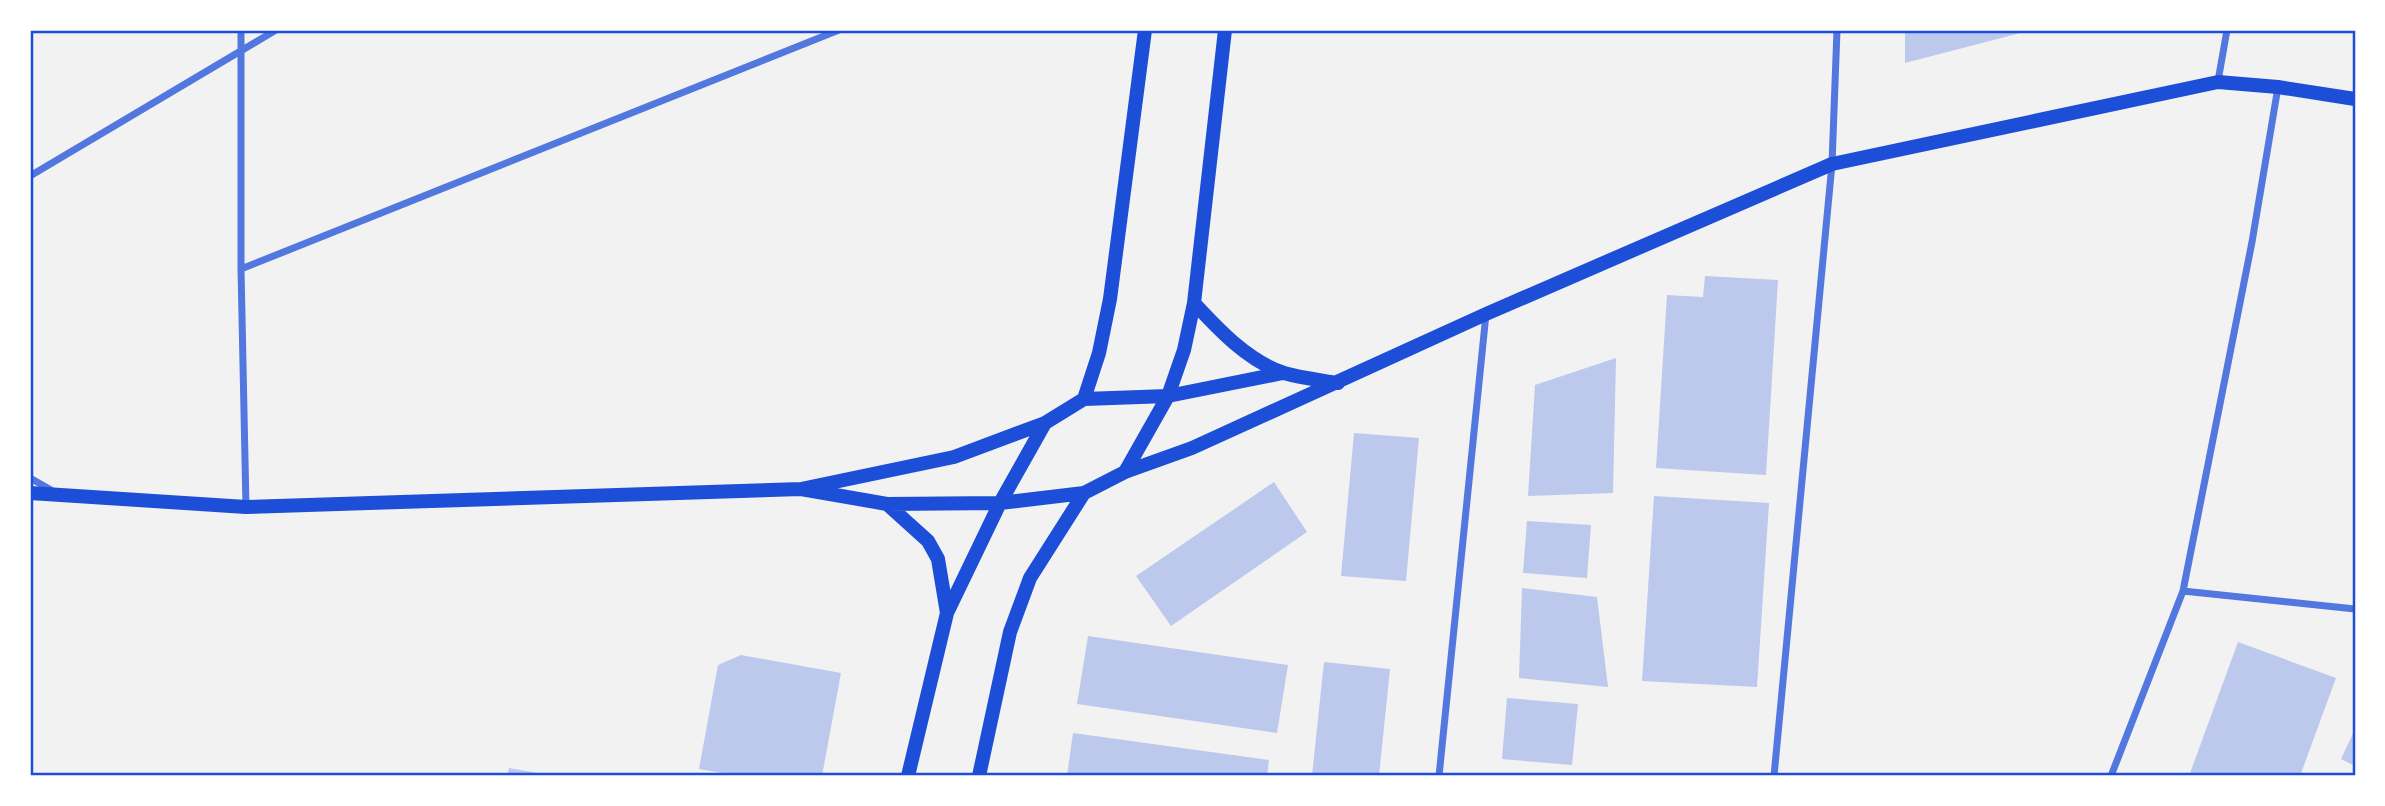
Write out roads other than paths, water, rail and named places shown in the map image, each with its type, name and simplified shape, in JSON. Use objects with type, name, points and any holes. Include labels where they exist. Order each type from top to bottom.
[{"type":"main road","points":[[1084,399],[1099,353],[1110,299],[1145,30]]},
{"type":"main road","points":[[1125,472],[1168,396],[1184,350],[1194,303],[1225,30]]},
{"type":"main road","points":[[801,489],[887,504],[1000,503],[1084,493],[1125,472],[1192,448],[1486,314],[1832,164],[2218,82],[2278,86],[2355,99]]},
{"type":"main road","points":[[1194,303],[1220,332],[1244,351],[1283,373],[1338,383]]},
{"type":"main road","points":[[30,493],[246,507],[801,489],[954,457],[1045,424],[1084,399],[1168,396],[1283,373]]},
{"type":"main road","points":[[908,776],[947,613],[1000,503],[1045,424]]},
{"type":"main road","points":[[979,776],[1010,632],[1030,578],[1084,493]]},
{"type":"main road","points":[[887,504],[928,541],[938,559],[947,613]]},
{"type":"street","points":[[241,30],[241,270],[246,507]]},
{"type":"street","points":[[30,176],[276,30]]},
{"type":"street","points":[[241,270],[839,30]]},
{"type":"street","points":[[1774,776],[1832,164],[1838,30]]},
{"type":"street","points":[[2218,82],[2227,30]]},
{"type":"street","points":[[2111,776],[2183,591],[2252,242],[2278,86]]},
{"type":"street","points":[[1439,776],[1486,314]]},
{"type":"street","points":[[30,478],[57,494]]},
{"type":"street","points":[[2183,591],[2355,609]]}]
